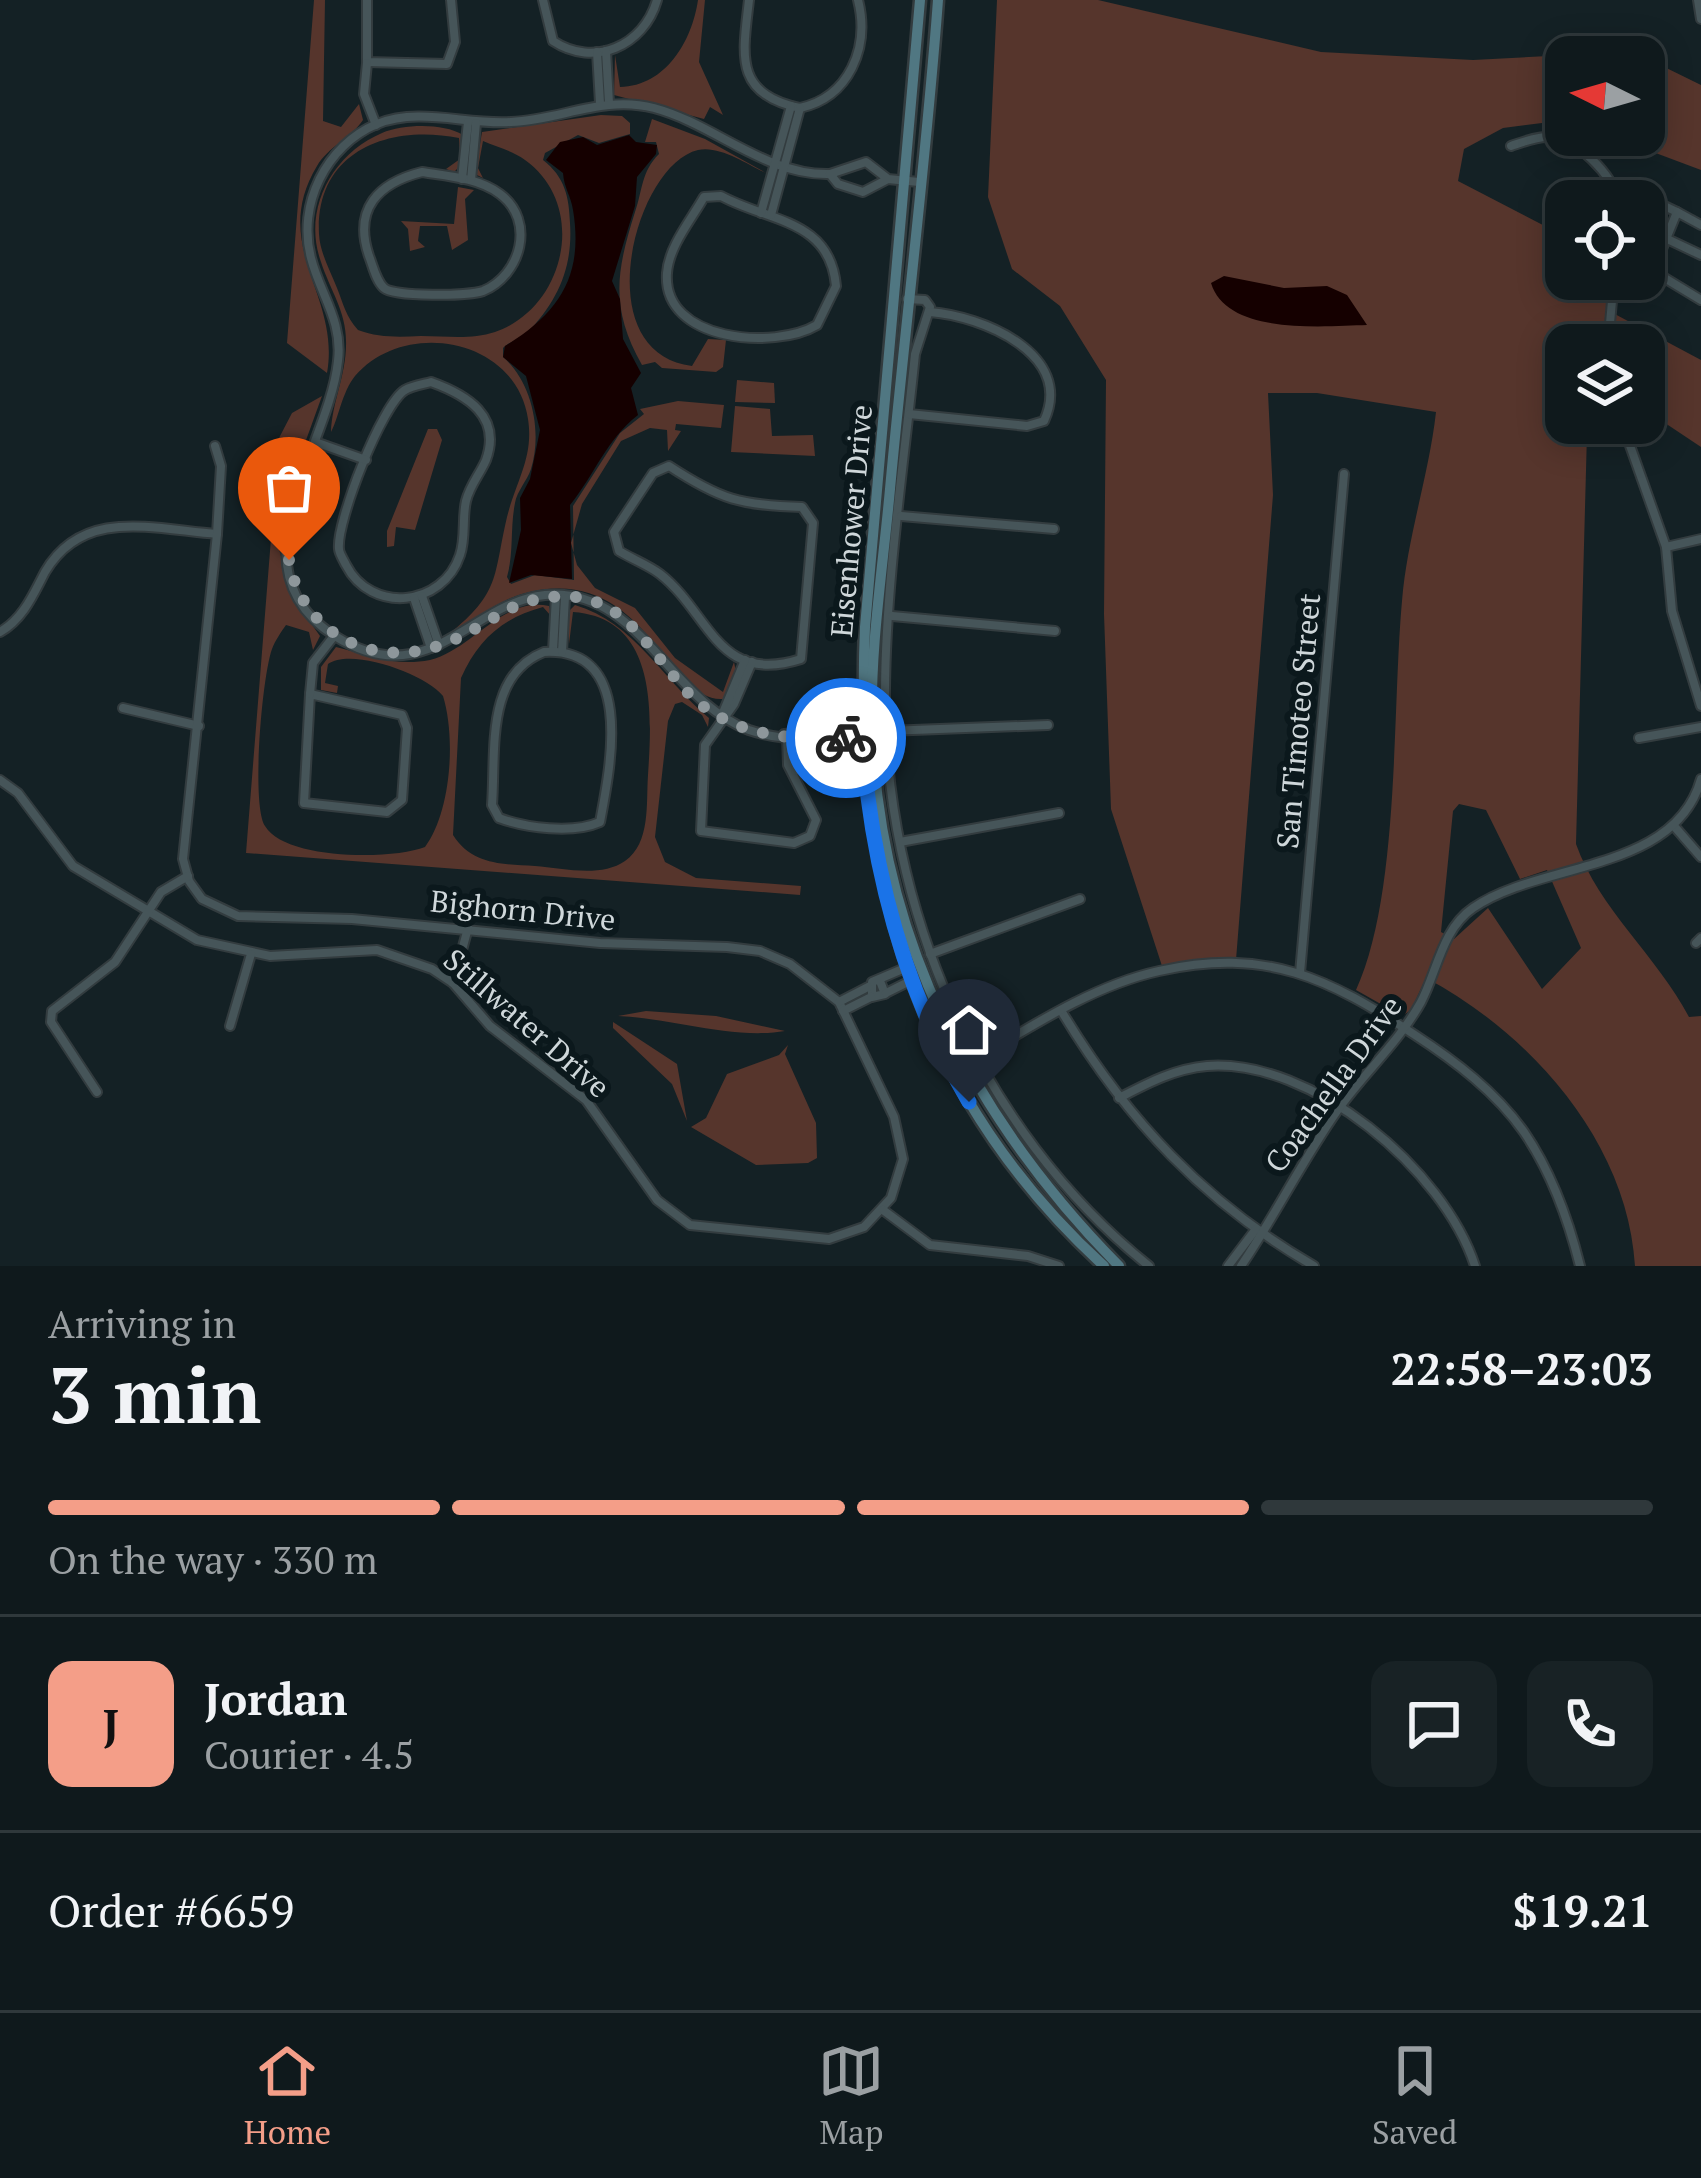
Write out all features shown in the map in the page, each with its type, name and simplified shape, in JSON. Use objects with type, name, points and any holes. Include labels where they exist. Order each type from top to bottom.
[{"type":"main road","name":"Eisenhower Drive","points":[[920,0],[867,732],[871,835],[908,975],[939,1051],[993,1137],[1104,1266]]},
{"type":"main road","name":"Eisenhower Drive","points":[[938,0],[867,732],[896,891],[936,1009],[957,1054],[1022,1156],[1119,1266]]},
{"type":"street","points":[[368,0],[364,94],[376,125]]},
{"type":"street","points":[[367,62],[447,64],[455,42],[451,0]]},
{"type":"street","points":[[543,0],[553,41],[566,50],[602,52],[640,33],[657,0]]},
{"type":"street","points":[[749,0],[742,59],[750,81],[795,107]]},
{"type":"street","points":[[795,107],[841,89],[856,64],[858,0]]},
{"type":"street","points":[[1698,0],[1701,20]]},
{"type":"street","points":[[602,52],[604,103]]},
{"type":"street","points":[[867,732],[789,736],[722,716],[694,699],[624,617],[590,599],[543,595],[411,654],[366,650],[334,636],[293,586],[284,533],[339,360],[335,316],[311,261],[306,221],[330,161],[350,138],[409,114],[472,123],[517,122],[604,103],[651,107],[695,122],[736,147],[781,164],[828,174],[867,192],[888,179],[920,182]]},
{"type":"street","points":[[766,214],[795,107]]},
{"type":"street","points":[[467,179],[472,123]]},
{"type":"street","points":[[1511,146],[1546,136],[1571,142],[1609,180]]},
{"type":"street","points":[[828,174],[871,162],[888,179]]},
{"type":"street","points":[[850,186],[852,165]]},
{"type":"street","points":[[422,172],[467,179],[499,193],[515,209],[521,237],[516,262],[501,281],[479,293],[393,294],[380,286],[362,233],[370,198],[392,179],[422,172]]},
{"type":"street","points":[[722,196],[766,214],[812,233],[826,248],[836,286],[827,312],[804,333],[784,338],[703,329],[689,321],[670,295],[667,275],[672,252],[704,197],[722,196]]},
{"type":"street","points":[[1665,206],[1701,225]]},
{"type":"street","points":[[1678,212],[1653,271],[1701,300]]},
{"type":"street","points":[[1666,235],[1701,255]]},
{"type":"street","points":[[907,299],[925,300],[930,312],[980,320],[1006,333],[1050,382],[1053,403],[1044,421],[1027,425],[909,414]]},
{"type":"street","name":"Eisenhower Drive","points":[[930,312],[915,353],[892,616],[887,731],[900,842],[930,954],[978,1058],[1052,1169],[1149,1266]]},
{"type":"street","points":[[431,382],[466,394],[487,421],[490,442],[470,486],[460,555],[446,582],[418,597],[397,601],[353,578],[339,551],[343,521],[381,420],[403,391],[431,382]]},
{"type":"street","points":[[315,442],[366,460]]},
{"type":"street","points":[[1629,444],[1666,547],[1672,611],[1698,677],[1701,706]]},
{"type":"street","points":[[97,1093],[51,1022],[52,1011],[115,962],[161,892],[188,879],[184,846],[217,534],[221,466],[215,446]]},
{"type":"street","points":[[669,466],[718,498],[743,506],[802,507],[813,523],[801,659],[785,664],[748,661],[714,643],[660,574],[619,551],[614,532],[653,472],[669,466]]},
{"type":"street","name":"San Timoteo Street","points":[[1300,973],[1344,474]]},
{"type":"street","points":[[901,515],[1054,529]]},
{"type":"street","points":[[0,632],[23,612],[64,544],[81,533],[113,526],[217,534]]},
{"type":"street","points":[[1666,547],[1701,539]]},
{"type":"street","points":[[557,652],[561,596]]},
{"type":"street","points":[[418,597],[435,647]]},
{"type":"street","points":[[892,616],[1055,631]]},
{"type":"street","points":[[310,694],[402,715],[407,728],[401,800],[387,812],[304,803],[310,694],[313,663],[334,636]]},
{"type":"street","points":[[557,652],[594,665],[607,682],[611,701],[600,823],[586,828],[514,824],[500,818],[491,805],[502,685],[524,660],[557,652]]},
{"type":"street","points":[[748,661],[705,745],[701,831],[794,843],[810,836],[816,820],[794,772],[789,736]]},
{"type":"street","points":[[123,708],[199,726]]},
{"type":"street","points":[[887,731],[1048,725]]},
{"type":"street","points":[[1640,738],[1701,727]]},
{"type":"street","name":"Stillwater Drive","points":[[0,780],[32,810],[63,857],[196,940],[251,954],[377,950],[408,958],[453,983],[490,1025],[586,1100],[657,1200],[690,1225],[829,1239],[863,1227],[883,1210]]},
{"type":"street","points":[[1700,784],[1674,826],[1701,857]]},
{"type":"street","points":[[900,842],[1059,813]]},
{"type":"street","name":"Coachella Drive","points":[[1228,1266],[1271,1213],[1339,1109],[1404,1028],[1466,912],[1503,889],[1646,844],[1674,826]]},
{"type":"street","name":"Bighorn Drive","points":[[188,879],[202,899],[238,916],[760,951],[817,980],[841,1007]]},
{"type":"street","points":[[930,954],[1079,899]]},
{"type":"street","points":[[453,983],[468,928]]},
{"type":"street","points":[[230,1026],[251,954]]},
{"type":"street","points":[[978,1058],[1114,984],[1157,971],[1248,964],[1300,973],[1344,988],[1467,1072],[1522,1129],[1558,1192],[1580,1266]]},
{"type":"street","points":[[908,975],[880,981],[870,992],[841,1007],[902,1137],[900,1180],[883,1210],[945,1250],[1028,1256],[1059,1266]]},
{"type":"street","points":[[870,992],[885,994],[908,975]]},
{"type":"street","points":[[880,981],[885,994]]},
{"type":"street","points":[[1062,1012],[1119,1098],[1185,1174],[1257,1232],[1314,1266]]},
{"type":"street","points":[[1119,1098],[1168,1074],[1208,1066],[1288,1076],[1412,1165],[1445,1204],[1475,1266]]},
{"type":"street","name":"Coachella Drive","points":[[1241,1266],[1257,1232]]},
{"type":"shaded area","points":[[314,0],[325,0],[323,121],[341,127],[359,104],[363,120],[317,166],[304,195],[300,221],[325,319],[327,373],[287,343]]},
{"type":"shaded area","points":[[698,0],[705,0],[699,62],[723,115],[710,107],[704,119],[614,95],[615,55],[620,87],[651,79],[683,45]]},
{"type":"shaded area","points":[[997,0],[1098,0],[1321,52],[1473,60],[1545,56],[1545,123],[1503,128],[1464,149],[1458,181],[1545,226],[1545,300],[1612,300],[1611,312],[1634,324],[1545,324],[1545,444],[1587,444],[1576,844],[1599,890],[1689,1017],[1701,1016],[1701,1266],[1635,1266],[1628,1221],[1594,1136],[1568,1097],[1502,1029],[1426,978],[1411,1010],[1402,1016],[1356,990],[1370,950],[1387,854],[1405,577],[1436,412],[1317,393],[1268,393],[1273,495],[1236,960],[1162,966],[1111,809],[1104,614],[1106,380],[1060,306],[1012,269],[988,197]],"holes":[[[1459,804],[1486,810],[1520,879],[1547,870],[1581,948],[1542,989],[1488,908],[1454,939],[1441,932],[1453,811]]]},
{"type":"shaded area","points":[[1665,67],[1701,85],[1701,170],[1664,156]]},
{"type":"shaded area","points":[[601,115],[622,116],[630,123],[630,134],[599,143],[578,135],[545,153],[543,160],[561,181],[568,205],[566,269],[538,321],[503,348],[503,357],[527,393],[536,438],[531,469],[515,503],[507,577],[511,584],[535,575],[574,580],[574,553],[577,565],[595,588],[635,608],[675,658],[723,692],[734,662],[736,672],[723,699],[703,694],[625,613],[597,596],[564,589],[522,594],[449,634],[478,606],[492,582],[526,457],[528,419],[519,392],[503,370],[456,345],[429,343],[401,347],[376,358],[355,376],[331,432],[346,353],[345,330],[321,262],[315,223],[326,186],[336,169],[364,142],[382,133],[423,126],[455,131],[463,135],[461,165],[454,172],[446,169],[460,159],[459,138],[433,135],[383,140],[343,163],[321,205],[319,234],[345,310],[358,330],[374,334],[468,337],[495,332],[519,320],[538,301],[552,279],[562,228],[557,203],[545,180],[520,157],[483,141],[478,168],[483,178],[475,174],[482,132]]},
{"type":"shaded area","points":[[652,119],[705,139],[768,174],[725,153],[698,150],[675,163],[655,188],[640,222],[631,259],[630,296],[639,329],[659,354],[692,366],[708,339],[726,340],[723,367],[716,372],[662,368],[655,362],[642,365],[625,325],[620,272],[646,174],[659,154],[656,142],[645,142]]},
{"type":"shaded area","points":[[629,135],[636,142],[657,145],[656,154],[637,177],[635,206],[612,281],[620,299],[623,339],[641,373],[631,388],[638,415],[609,446],[570,505],[572,579],[531,575],[509,583],[521,530],[520,498],[530,479],[540,430],[526,376],[503,357],[505,346],[553,306],[571,273],[575,254],[573,210],[563,173],[546,160],[560,142],[583,137],[597,145]]},
{"type":"shaded area","points":[[458,187],[474,190],[465,199],[468,240],[452,250],[447,226],[420,226],[418,241],[425,247],[410,251],[408,229],[401,221],[454,224]]},
{"type":"shaded area","points":[[1224,276],[1284,288],[1327,286],[1347,295],[1367,325],[1303,326],[1256,320],[1221,300],[1211,283]]},
{"type":"shaded area","points":[[1665,341],[1701,360],[1701,447],[1665,423]]},
{"type":"shaded area","points":[[737,380],[774,383],[775,403],[735,402]]},
{"type":"shaded area","points":[[322,396],[284,501],[279,549],[293,598],[320,636],[313,650],[309,632],[286,625],[272,649],[260,740],[259,793],[265,826],[276,837],[316,851],[365,855],[425,847],[441,815],[449,774],[443,696],[421,679],[388,665],[353,659],[328,664],[325,683],[338,686],[337,693],[321,690],[321,667],[336,647],[394,661],[430,660],[517,609],[549,606],[551,616],[543,607],[493,632],[461,678],[453,835],[469,852],[500,863],[593,871],[625,861],[639,844],[646,822],[650,724],[644,672],[621,631],[601,618],[573,612],[569,644],[568,612],[575,605],[596,613],[631,638],[709,718],[708,727],[702,715],[682,702],[675,704],[668,721],[655,837],[665,862],[696,878],[801,886],[800,895],[246,853],[279,438],[292,413]]},
{"type":"shaded area","points":[[678,401],[724,405],[721,428],[676,424],[675,430],[681,431],[668,451],[667,430],[650,428],[621,441],[582,504],[573,535],[573,506],[620,433],[644,414],[640,409]]},
{"type":"shaded area","points":[[735,406],[770,409],[772,436],[813,435],[815,456],[731,452]]},
{"type":"shaded area","points":[[428,429],[437,429],[442,440],[415,530],[396,527],[394,546],[387,547],[387,531]]},
{"type":"shaded area","points":[[646,1011],[716,1016],[785,1031],[745,1033],[618,1016]]},
{"type":"shaded area","points":[[613,1022],[677,1064],[687,1121],[672,1084],[613,1028]]},
{"type":"shaded area","points":[[788,1045],[785,1054],[816,1123],[817,1158],[808,1163],[756,1165],[691,1127],[706,1118],[727,1074],[779,1055]]},
{"type":"way so far","points":[[289,560],[293,586],[309,611],[334,636],[366,650],[411,654],[439,646],[493,614],[543,595],[590,599],[624,617],[694,699],[722,716],[750,730],[800,741],[846,738]]},
{"type":"route","points":[[846,738],[862,737],[871,835],[901,958],[939,1051],[969,1102]]}]
